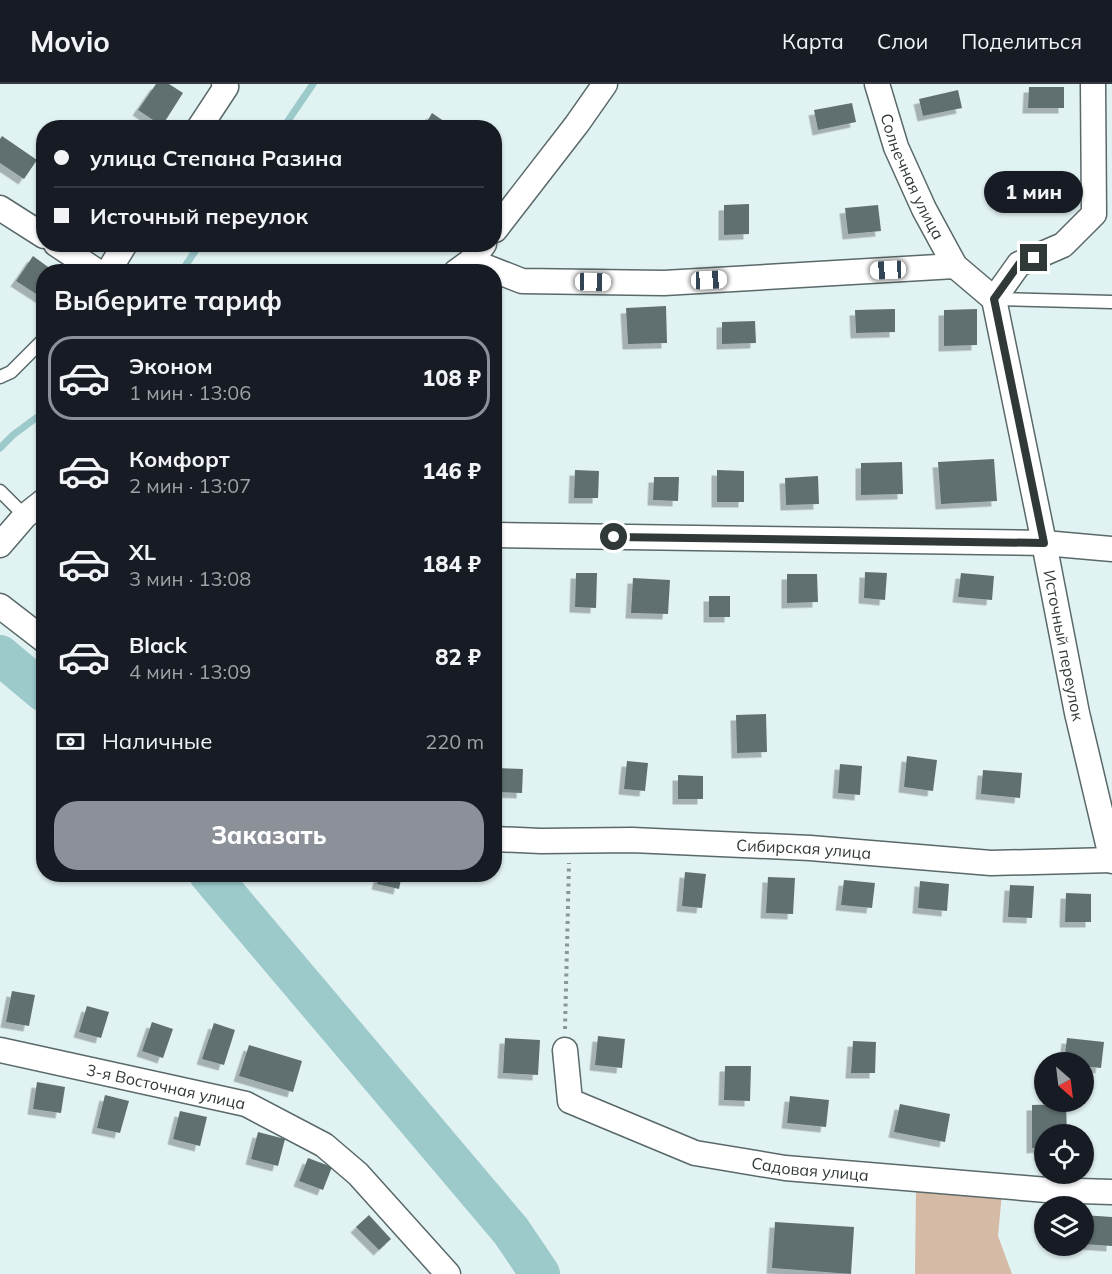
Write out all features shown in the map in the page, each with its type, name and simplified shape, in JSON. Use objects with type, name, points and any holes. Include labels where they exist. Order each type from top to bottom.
[{"type":"street","points":[[204,120],[226,87],[224,84]]},
{"type":"street","points":[[502,217],[577,124],[605,84]]},
{"type":"street","name":"Солнечная улица","points":[[877,84],[896,147],[924,209],[955,266],[994,299]]},
{"type":"street","points":[[994,299],[1019,264],[1064,245],[1094,214],[1093,84]]},
{"type":"street","points":[[0,208],[36,231]]},
{"type":"street","points":[[68,252],[86,264]]},
{"type":"street","points":[[502,273],[522,281],[664,283],[955,266]]},
{"type":"street","name":"Источный переулок","points":[[994,299],[1077,713],[1112,861]]},
{"type":"street","points":[[0,545],[25,516],[36,507]]},
{"type":"street","points":[[502,535],[1044,543],[1112,549]]},
{"type":"street","points":[[0,606],[36,634]]},
{"type":"street","name":"Сибирская улица","points":[[502,839],[632,840],[810,848],[991,863],[1112,861]]},
{"type":"street","name":"3-я Восточная улица","points":[[0,1050],[246,1104],[324,1145],[358,1174],[448,1274]]},
{"type":"street","name":"Садовая улица","points":[[565,1050],[570,1101],[695,1153],[785,1168],[1047,1190],[1112,1192]]},
{"type":"lane","points":[[994,299],[1112,302]]},
{"type":"lane","points":[[0,377],[10,372],[36,347]]},
{"type":"lane","points":[[0,491],[25,516]]},
{"type":"path","points":[[565,1050],[570,841]]},
{"type":"shaded area","points":[[916,1187],[1002,1193],[998,1236],[1012,1274],[915,1274]]},
{"type":"building","points":[[156,84],[169,84],[183,93],[166,120],[153,120],[138,110]]},
{"type":"building","points":[[1029,87],[1064,87],[1064,108],[1028,108]]},
{"type":"building","points":[[958,90],[962,108],[923,116],[919,99]]},
{"type":"building","points":[[852,103],[856,122],[818,130],[814,110]]},
{"type":"building","points":[[432,113],[442,120],[428,120]]},
{"type":"building","points":[[2,136],[36,159],[24,179],[0,163]]},
{"type":"building","points":[[1063,171],[1065,203],[1035,205],[1033,173]]},
{"type":"building","points":[[749,204],[749,234],[724,235],[724,205]]},
{"type":"building","points":[[878,205],[881,231],[848,234],[845,208]]},
{"type":"building","points":[[33,256],[44,264],[36,264],[36,294],[16,281]]},
{"type":"building","points":[[666,306],[667,343],[628,344],[626,308]]},
{"type":"building","points":[[895,309],[895,332],[856,333],[855,310]]},
{"type":"building","points":[[977,309],[977,345],[944,346],[944,310]]},
{"type":"building","points":[[755,321],[756,343],[722,344],[722,322]]},
{"type":"building","points":[[994,459],[997,501],[941,504],[938,462]]},
{"type":"building","points":[[902,462],[903,494],[861,495],[861,463]]},
{"type":"building","points":[[575,470],[599,471],[598,498],[574,498]]},
{"type":"building","points":[[717,470],[744,471],[744,502],[717,502]]},
{"type":"building","points":[[818,476],[819,504],[786,505],[785,478]]},
{"type":"building","points":[[654,477],[679,477],[678,501],[653,500]]},
{"type":"building","points":[[865,572],[887,573],[885,600],[864,598]]},
{"type":"building","points":[[576,573],[597,573],[596,608],[575,607]]},
{"type":"building","points":[[961,573],[994,576],[992,600],[958,597]]},
{"type":"building","points":[[787,574],[817,574],[818,602],[787,603]]},
{"type":"building","points":[[633,578],[670,580],[668,614],[631,613]]},
{"type":"building","points":[[709,596],[730,596],[730,617],[709,617]]},
{"type":"building","points":[[766,714],[767,752],[737,753],[736,715]]},
{"type":"building","points":[[907,756],[937,760],[933,791],[904,787]]},
{"type":"building","points":[[627,761],[648,763],[645,791],[624,789]]},
{"type":"building","points":[[840,764],[862,766],[860,795],[838,793]]},
{"type":"building","points":[[502,768],[523,769],[522,793],[502,792]]},
{"type":"building","points":[[983,770],[1022,773],[1020,798],[981,794]]},
{"type":"building","points":[[678,775],[703,776],[703,799],[678,799]]},
{"type":"building","points":[[685,872],[706,874],[702,908],[682,906]]},
{"type":"building","points":[[768,877],[795,878],[793,914],[766,913]]},
{"type":"building","points":[[844,880],[875,883],[872,908],[841,905]]},
{"type":"building","points":[[920,881],[949,884],[947,911],[918,908]]},
{"type":"building","points":[[378,882],[400,882],[399,889],[377,884]]},
{"type":"building","points":[[1010,885],[1034,886],[1032,918],[1008,917]]},
{"type":"building","points":[[1066,893],[1091,894],[1091,922],[1065,922]]},
{"type":"building","points":[[12,991],[35,995],[29,1026],[6,1022]]},
{"type":"building","points":[[87,1006],[109,1012],[101,1038],[79,1032]]},
{"type":"building","points":[[152,1022],[173,1029],[163,1058],[142,1051]]},
{"type":"building","points":[[214,1023],[235,1030],[224,1065],[202,1059]]},
{"type":"building","points":[[598,1036],[625,1039],[622,1068],[595,1065]]},
{"type":"building","points":[[505,1038],[540,1040],[538,1075],[503,1073]]},
{"type":"building","points":[[1067,1038],[1104,1042],[1101,1068],[1094,1067],[1094,1052],[1065,1052]]},
{"type":"building","points":[[853,1041],[876,1042],[875,1073],[851,1073]]},
{"type":"building","points":[[249,1045],[302,1061],[293,1092],[239,1076]]},
{"type":"building","points":[[725,1066],[751,1066],[750,1101],[724,1100]]},
{"type":"building","points":[[37,1082],[65,1087],[61,1113],[33,1109]]},
{"type":"building","points":[[105,1095],[129,1101],[120,1133],[97,1128]]},
{"type":"building","points":[[790,1096],[829,1100],[826,1127],[787,1123]]},
{"type":"building","points":[[900,1104],[950,1114],[945,1142],[894,1132]]},
{"type":"building","points":[[1032,1105],[1034,1105],[1034,1112],[1066,1112],[1067,1124],[1034,1124],[1034,1148],[1032,1148]]},
{"type":"building","points":[[180,1111],[207,1117],[200,1146],[173,1139]]},
{"type":"building","points":[[258,1132],[285,1139],[278,1166],[251,1159]]},
{"type":"building","points":[[308,1158],[332,1167],[323,1190],[299,1181]]},
{"type":"building","points":[[369,1215],[391,1239],[379,1250],[356,1227]]},
{"type":"building","points":[[1094,1216],[1112,1217],[1112,1246],[1094,1245]]},
{"type":"building","points":[[775,1222],[854,1227],[851,1274],[772,1268]]},
{"type":"waterway","points":[[288,120],[313,84]]},
{"type":"waterway","points":[[186,264],[195,252]]},
{"type":"waterway","points":[[0,448],[36,418]]},
{"type":"waterway","points":[[0,655],[36,685]]},
{"type":"waterway","points":[[216,882],[511,1231],[540,1274]]},
{"type":"route","points":[[614,537],[1044,543],[994,299],[1019,264],[1034,258]]}]
